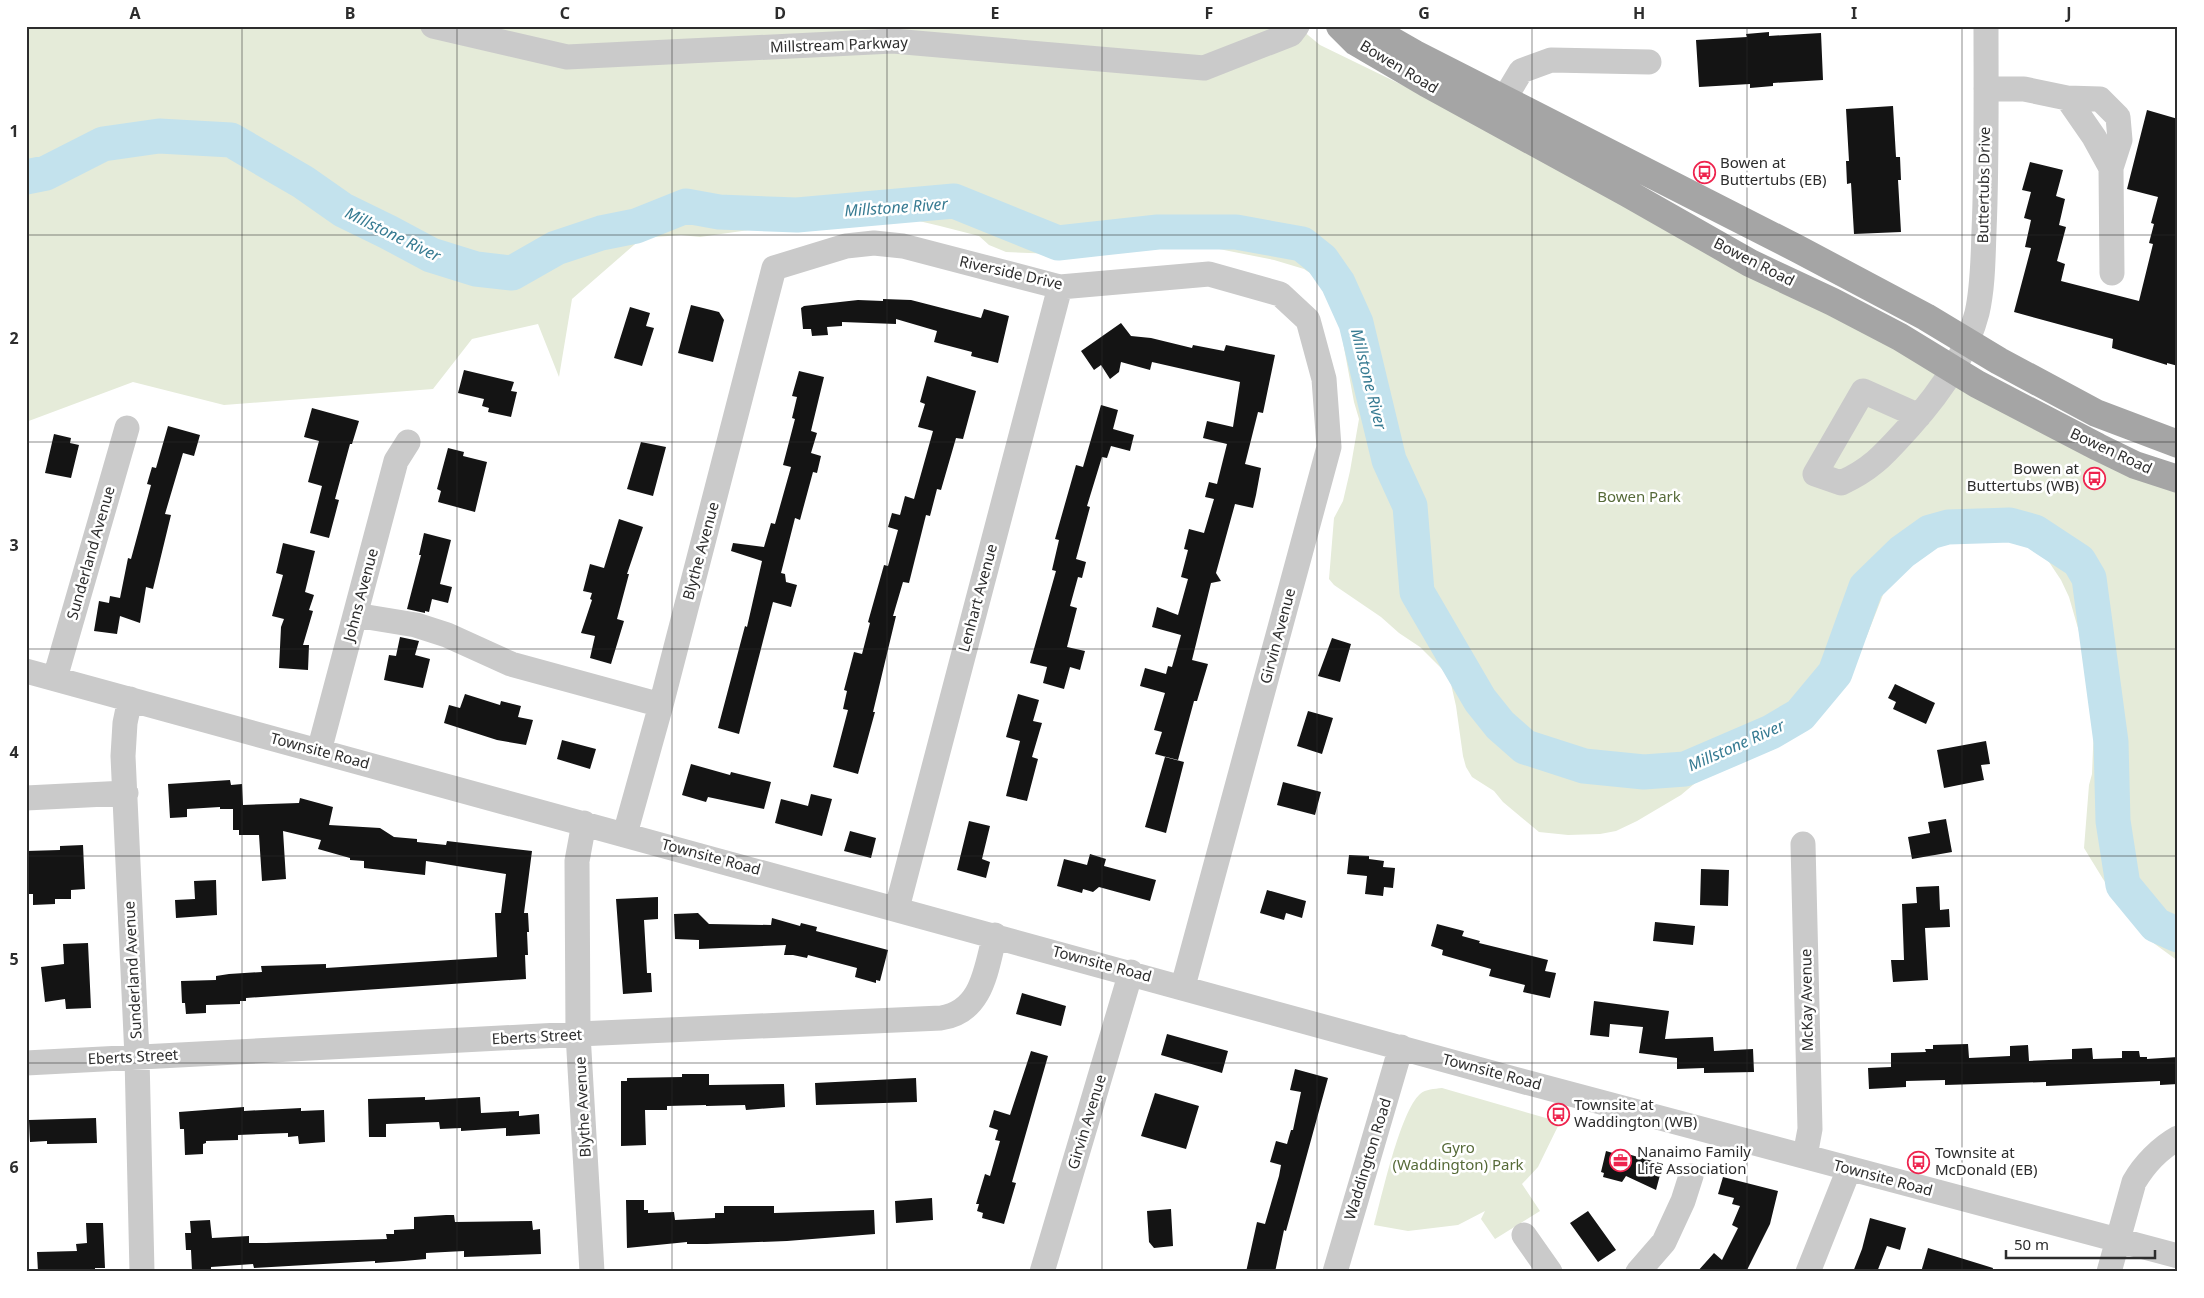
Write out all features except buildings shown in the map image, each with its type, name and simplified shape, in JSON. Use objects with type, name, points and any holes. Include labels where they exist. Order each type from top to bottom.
[{"type":"main road","name":"Bowen Road","points":[[1353,29],[1364,47],[1798,249],[1926,317],[1967,342],[2096,413],[2178,444]]},
{"type":"main road","name":"Bowen Road","points":[[1497,109],[1627,193],[1750,263],[1834,302],[1900,337],[1977,384],[2098,447],[2135,465],[2178,479]]},
{"type":"street","name":"Millstream Parkway","points":[[433,26],[567,57],[893,41],[1204,68],[1291,34],[1297,26]]},
{"type":"street","name":"Buttertubs Drive","points":[[1919,416],[1940,391],[1953,369],[1967,342],[1977,313],[1982,273],[1985,199],[1986,26]]},
{"type":"street","points":[[1497,109],[1521,71],[1551,60],[1649,62]]},
{"type":"street","points":[[1986,89],[2024,90],[2067,98],[2100,99],[2118,117],[2120,140],[2111,168],[2112,274]]},
{"type":"street","name":"Riverside Drive","points":[[774,268],[846,246],[874,243],[903,246],[1060,287],[1209,274],[1280,294]]},
{"type":"street","name":"Blythe Avenue","points":[[625,834],[661,705],[774,268]]},
{"type":"street","name":"Lenhart Avenue","points":[[897,908],[1060,287]]},
{"type":"street","name":"Girvin Avenue","points":[[1183,986],[1329,447],[1324,379],[1308,320],[1280,294]]},
{"type":"street","name":"Sunderland Avenue","points":[[55,678],[127,428]]},
{"type":"street","name":"Johns Avenue","points":[[319,751],[396,461],[408,442]]},
{"type":"street","points":[[355,615],[416,625],[446,635],[511,664],[661,705]]},
{"type":"street","name":"Townsite Road","points":[[26,671],[1849,1169],[2178,1256]]},
{"type":"street","name":"Sunderland Avenue","points":[[130,699],[124,723],[123,756],[137,1057],[142,1272]]},
{"type":"street","points":[[26,798],[126,793]]},
{"type":"street","name":"Blythe Avenue","points":[[584,823],[577,860],[578,1034],[592,1272]]},
{"type":"street","name":"McKay Avenue","points":[[1803,844],[1810,1129],[1805,1156]]},
{"type":"street","name":"Eberts Street","points":[[26,1063],[949,1017],[966,1009],[978,994],[995,935]]},
{"type":"street","name":"Girvin Avenue","points":[[1042,1272],[1132,972]]},
{"type":"street","name":"Waddington Road","points":[[1335,1272],[1401,1047]]},
{"type":"street","points":[[2108,1272],[2134,1182],[2139,1173],[2158,1152],[2178,1138]]},
{"type":"street","points":[[1808,1272],[1849,1169]]},
{"type":"street","points":[[1638,1272],[1664,1242],[1683,1201],[1691,1176]]},
{"type":"street","points":[[1524,1235],[1550,1272]]},
{"type":"green space","name":"Bowen Park","points":[[26,26],[1297,26],[1320,45],[1505,135],[1907,352],[2178,469],[2178,961],[2148,939],[2103,879],[2084,848],[2089,785],[2092,774],[2094,724],[2092,690],[2086,656],[2069,597],[2049,562],[2035,549],[2014,536],[1991,529],[1946,525],[1937,527],[1927,534],[1890,577],[1866,638],[1850,660],[1797,711],[1731,753],[1681,795],[1616,831],[1600,834],[1568,835],[1539,832],[1503,802],[1494,791],[1472,777],[1466,767],[1456,706],[1451,684],[1445,672],[1420,647],[1399,633],[1381,617],[1334,585],[1329,579],[1334,518],[1343,501],[1359,419],[1340,326],[1325,283],[1304,269],[1274,260],[1179,241],[1130,242],[1110,245],[1081,255],[1006,252],[989,245],[979,236],[919,221],[844,217],[823,223],[787,229],[763,228],[700,237],[681,235],[642,238],[572,299],[559,377],[538,324],[472,339],[433,389],[224,405],[133,382],[26,422]]},
{"type":"green space","name":"Gyro (Waddington) Park","points":[[1442,1088],[1560,1122],[1538,1167],[1522,1184],[1540,1211],[1495,1239],[1481,1219],[1485,1211],[1458,1225],[1408,1231],[1374,1225],[1392,1155],[1406,1118],[1422,1092]]},
{"type":"waterway","name":"Millstone River","points":[[26,177],[46,173],[103,144],[159,136],[231,140],[303,182],[343,210],[431,255],[476,269],[512,273],[556,248],[601,233],[636,226],[686,206],[719,212],[797,215],[954,201],[1058,243],[1158,232],[1236,232],[1302,244],[1322,260],[1338,283],[1356,323],[1389,460],[1410,506],[1417,592],[1480,700],[1500,725],[1525,747],[1584,766],[1644,772],[1685,769],[1771,732],[1800,715],[1835,673],[1866,587],[1902,552],[1930,532],[1948,527],[2010,525],[2035,532],[2079,561],[2089,578],[2111,742],[2113,821],[2123,885],[2156,925],[2178,935]]},
{"type":"place","name":"Bowen at Buttertubs (EB)","points":[[1704,172]]},
{"type":"place","name":"Bowen at Buttertubs (WB)","points":[[2095,478]]},
{"type":"place","name":"Townsite at Waddington (WB)","points":[[1558,1114]]},
{"type":"place","name":"Nanaimo Family Life Association","points":[[1621,1161]]},
{"type":"place","name":"Townsite at McDonald (EB)","points":[[1919,1162]]}]
